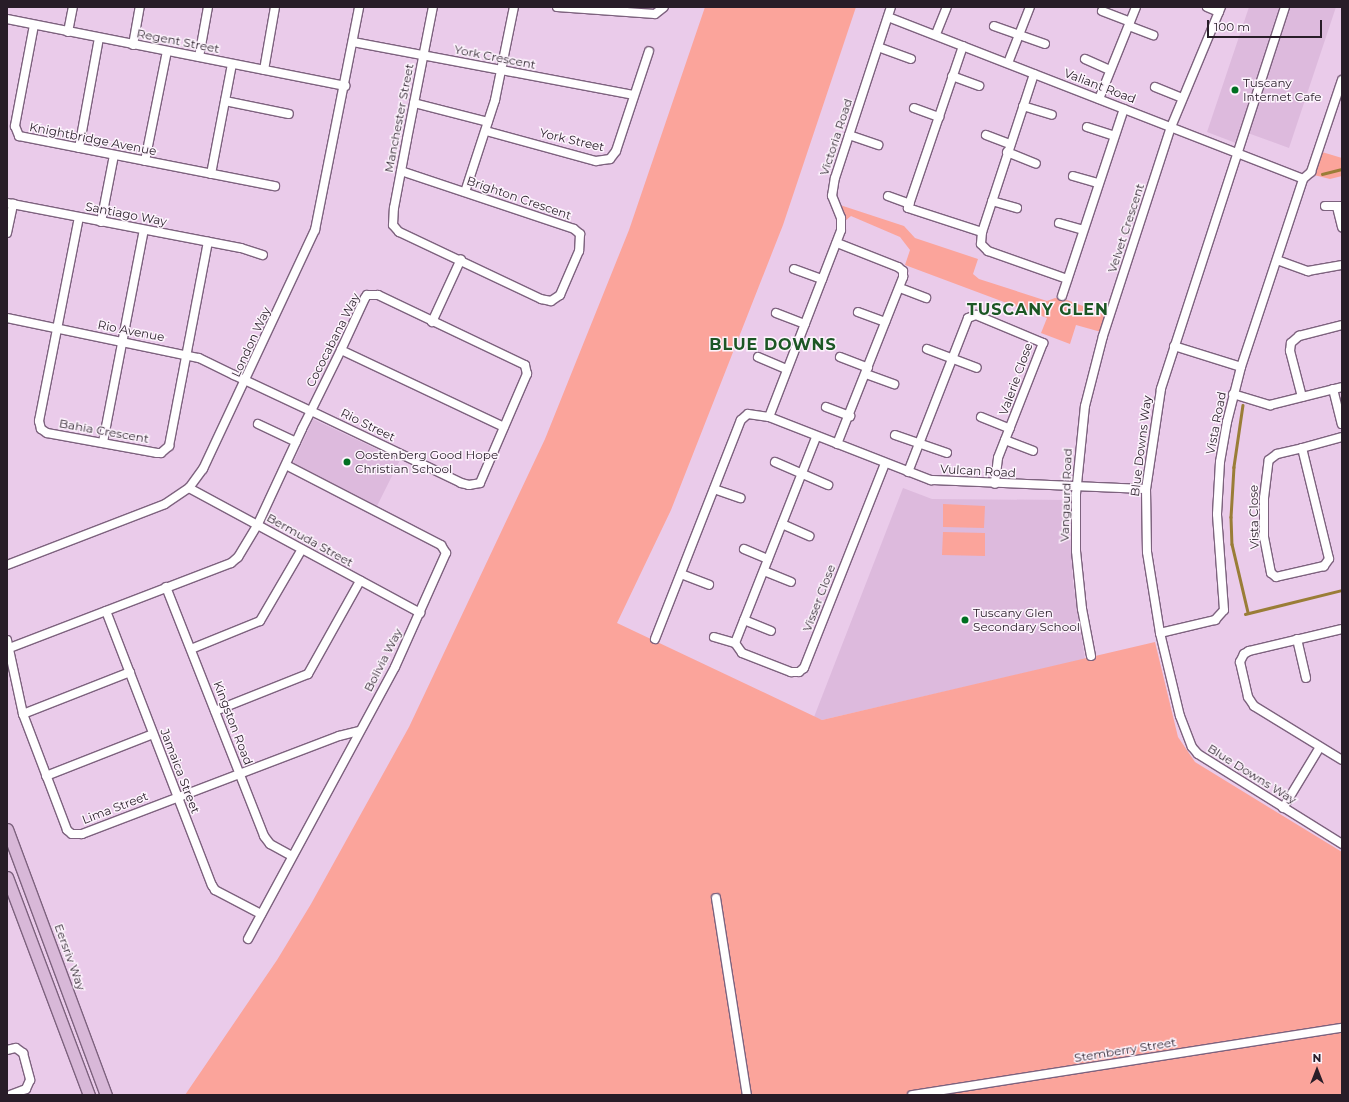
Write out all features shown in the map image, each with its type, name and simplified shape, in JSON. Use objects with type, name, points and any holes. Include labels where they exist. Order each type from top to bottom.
[{"type":"main road","name":"Eersriv Way","points":[[7,829],[106,1095]]},
{"type":"main road","points":[[7,877],[89,1095]]},
{"type":"street","points":[[68,32],[73,7]]},
{"type":"street","points":[[133,45],[140,7]]},
{"type":"street","points":[[199,58],[208,7]]},
{"type":"street","points":[[264,70],[275,7]]},
{"type":"street","name":"London Way","points":[[7,565],[150,510],[188,488],[214,449],[315,230],[345,86],[359,7]]},
{"type":"street","name":"Manchester Street","points":[[399,232],[392,220],[433,7]]},
{"type":"street","points":[[465,192],[487,126],[501,71],[514,7]]},
{"type":"street","points":[[557,7],[632,10],[655,14],[664,7]]},
{"type":"street","name":"Victoria Road","points":[[769,417],[786,369],[837,243],[841,218],[833,200],[833,188],[891,7]]},
{"type":"street","points":[[936,34],[947,7]]},
{"type":"street","points":[[1008,63],[1018,34],[1030,7]]},
{"type":"street","points":[[1099,99],[1136,7]]},
{"type":"street","points":[[1206,7],[1220,9]]},
{"type":"street","name":"Blue Downs Way","points":[[1285,7],[1161,389],[1146,489],[1147,552],[1160,633],[1180,716],[1192,747],[1198,754],[1342,844]]},
{"type":"street","name":"Velvet Crescent","points":[[1103,336],[1171,127],[1220,9]]},
{"type":"street","points":[[1102,11],[1153,35]]},
{"type":"street","name":"Valiant Road","points":[[888,17],[936,34],[962,46],[1303,180]]},
{"type":"street","name":"Regent Street","points":[[7,19],[345,86]]},
{"type":"street","name":"Knightbridge Avenue","points":[[34,25],[15,130],[24,138],[275,186]]},
{"type":"street","points":[[994,26],[1045,44]]},
{"type":"street","points":[[79,148],[99,38]]},
{"type":"street","name":"York Crescent","points":[[353,42],[633,95]]},
{"type":"street","points":[[962,46],[908,208],[982,232]]},
{"type":"street","points":[[878,47],[911,58]]},
{"type":"street","points":[[145,161],[167,51]]},
{"type":"street","name":"York Street","points":[[414,104],[605,161],[616,151],[633,95],[649,51]]},
{"type":"street","points":[[1085,59],[1110,70]]},
{"type":"street","points":[[211,174],[232,64]]},
{"type":"street","points":[[1034,74],[982,232],[981,244],[988,252],[1067,279]]},
{"type":"street","points":[[952,76],[979,86]]},
{"type":"street","name":"Vista Road","points":[[1160,633],[1215,620],[1224,610],[1218,540],[1217,496],[1224,436],[1233,394],[1303,180],[1311,172],[1339,101],[1342,80]]},
{"type":"street","points":[[1155,87],[1182,98]]},
{"type":"street","points":[[225,101],[289,114]]},
{"type":"street","points":[[1023,106],[1052,116]]},
{"type":"street","points":[[914,108],[939,117]]},
{"type":"street","points":[[1062,296],[1098,183],[1124,109]]},
{"type":"street","points":[[1087,127],[1114,136]]},
{"type":"street","points":[[849,135],[878,145]]},
{"type":"street","points":[[986,136],[1036,164]]},
{"type":"street","points":[[101,222],[114,155]]},
{"type":"street","name":"Brighton Crescent","points":[[399,232],[461,259],[541,299],[551,301],[560,295],[581,240],[580,234],[574,229],[401,171]]},
{"type":"street","points":[[1073,176],[1098,183]]},
{"type":"street","points":[[888,196],[910,204]]},
{"type":"street","points":[[992,201],[1017,208]]},
{"type":"street","points":[[7,233],[10,204]]},
{"type":"street","name":"Santiago Way","points":[[10,204],[241,248],[262,255]]},
{"type":"street","points":[[1325,206],[1339,206],[1342,227]]},
{"type":"street","name":"Bahia Crescent","points":[[79,217],[39,426],[47,433],[157,453],[166,451],[169,446],[188,355],[208,242]]},
{"type":"street","points":[[1059,223],[1083,230]]},
{"type":"street","points":[[103,442],[144,230]]},
{"type":"street","points":[[836,444],[850,416],[885,322],[900,288],[903,271],[837,243]]},
{"type":"street","points":[[432,322],[461,259]]},
{"type":"street","points":[[1276,260],[1308,271],[1342,265]]},
{"type":"street","points":[[794,268],[822,279]]},
{"type":"street","points":[[900,288],[926,298]]},
{"type":"street","name":"Cococabana Way","points":[[8,644],[106,611],[166,586],[231,563],[247,545],[258,524],[367,295],[378,294],[432,322],[525,365],[527,374],[480,483]]},
{"type":"street","points":[[858,312],[885,322]]},
{"type":"street","points":[[776,313],[805,324]]},
{"type":"street","name":"Valerie Close","points":[[908,472],[918,443],[968,318],[973,314],[1043,343],[996,464],[995,484]]},
{"type":"street","name":"Rio Avenue","points":[[7,318],[188,355],[206,360],[246,381]]},
{"type":"street","points":[[1302,397],[1290,351],[1291,343],[1299,336],[1342,325]]},
{"type":"street","name":"Vangaurd Road","points":[[1091,656],[1079,584],[1077,486],[1085,406],[1103,336]]},
{"type":"street","points":[[1174,346],[1241,367]]},
{"type":"street","points":[[927,349],[977,368]]},
{"type":"street","points":[[340,350],[504,427]]},
{"type":"street","points":[[758,357],[786,369]]},
{"type":"street","points":[[840,357],[894,384]]},
{"type":"street","name":"Rio Street","points":[[246,381],[461,483],[473,486],[480,483]]},
{"type":"street","points":[[1233,394],[1270,405],[1342,387]]},
{"type":"street","points":[[1333,390],[1342,424]]},
{"type":"street","points":[[826,407],[850,416]]},
{"type":"street","name":"Vulcan Road","points":[[714,488],[741,420],[748,414],[769,417],[908,472],[943,482],[1146,489]]},
{"type":"street","name":"Valerie Close","points":[[981,417],[1010,429]]},
{"type":"street","points":[[258,424],[296,442]]},
{"type":"street","points":[[895,435],[947,453]]},
{"type":"street","points":[[735,643],[816,436]]},
{"type":"street","name":"Vista Close","points":[[1302,448],[1330,559],[1324,566],[1276,577],[1271,572],[1264,538],[1267,463],[1274,455],[1342,437]]},
{"type":"street","points":[[1005,440],[1033,451]]},
{"type":"street","points":[[775,462],[828,485]]},
{"type":"street","name":"Visser Close","points":[[714,637],[735,643],[742,653],[791,672],[798,672],[804,668],[885,463]]},
{"type":"street","name":"Bolivia Way","points":[[248,939],[359,731],[395,667],[446,557],[446,550],[442,545],[286,465]]},
{"type":"street","name":"Bermuda Street","points":[[188,488],[258,524],[420,613]]},
{"type":"street","points":[[655,639],[714,488],[740,498]]},
{"type":"street","points":[[782,524],[810,536]]},
{"type":"street","points":[[191,649],[260,621],[302,549]]},
{"type":"street","points":[[744,549],[768,559]]},
{"type":"street","points":[[764,571],[791,582]]},
{"type":"street","points":[[681,574],[709,585]]},
{"type":"street","points":[[215,711],[308,674],[360,581]]},
{"type":"street","name":"Kingston Road","points":[[166,586],[264,836],[270,844],[292,856]]},
{"type":"street","name":"Jamaica Street","points":[[106,611],[213,888],[261,914]]},
{"type":"street","points":[[744,620],[771,631]]},
{"type":"street","points":[[1342,629],[1246,652],[1241,659],[1248,697],[1254,706],[1342,760]]},
{"type":"street","points":[[1297,639],[1306,678]]},
{"type":"street","name":"Lima Street","points":[[8,644],[23,714],[67,830],[76,835],[339,736],[359,731]]},
{"type":"street","points":[[23,714],[130,672]]},
{"type":"street","points":[[46,776],[154,734]]},
{"type":"street","points":[[1283,808],[1320,747]]},
{"type":"street","points":[[716,898],[747,1095]]},
{"type":"street","name":"Stemberry Street","points":[[912,1095],[1342,1028]]},
{"type":"street","points":[[7,1050],[16,1048],[23,1053],[30,1080],[26,1088],[10,1095]]},
{"type":"shaded area","points":[[705,7],[856,7],[783,225],[671,510],[617,623],[822,720],[1155,642],[1178,737],[1195,762],[1342,852],[1342,1095],[185,1095],[277,960],[311,904],[409,727],[545,439],[629,230]]},
{"type":"shaded area","points":[[1249,7],[1336,7],[1289,148],[1245,132],[1241,145],[1207,132]]},
{"type":"shaded area","points":[[1322,152],[1342,158],[1342,176],[1330,179],[1314,175]]},
{"type":"shaded area","points":[[840,205],[904,226],[915,238],[978,259],[973,274],[979,279],[1047,301],[1055,298],[1067,300],[1107,315],[1101,332],[1076,325],[1070,344],[1041,333],[1047,318],[905,265],[910,250],[900,237],[851,216],[845,221]]},
{"type":"shaded area","name":"Oostenberg Good Hope Christian School","points":[[313,419],[400,460],[377,506],[293,463]]},
{"type":"shaded area","name":"Tuscany Glen Secondary School","points":[[903,488],[932,499],[1068,500],[1073,582],[1085,659],[822,720],[814,717]]},
{"type":"shaded area","points":[[943,504],[985,506],[984,528],[943,527]]},
{"type":"shaded area","points":[[943,532],[985,533],[985,556],[942,555]]},
{"type":"waterway","points":[[1322,174],[1342,169]]},
{"type":"waterway","points":[[1243,405],[1234,467],[1231,517],[1232,544],[1248,612]]},
{"type":"waterway","points":[[1245,614],[1342,590]]},
{"type":"place","name":"Tuscany Internet Cafe","points":[[1235,90]]},
{"type":"place","name":"Oostenberg Good Hope Christian School","points":[[347,462]]},
{"type":"place","name":"Tuscany Glen Secondary School","points":[[965,620]]},
{"type":"district","name":"TUSCANY GLEN","points":[[1038,310]]},
{"type":"district","name":"BLUE DOWNS","points":[[773,345]]}]
